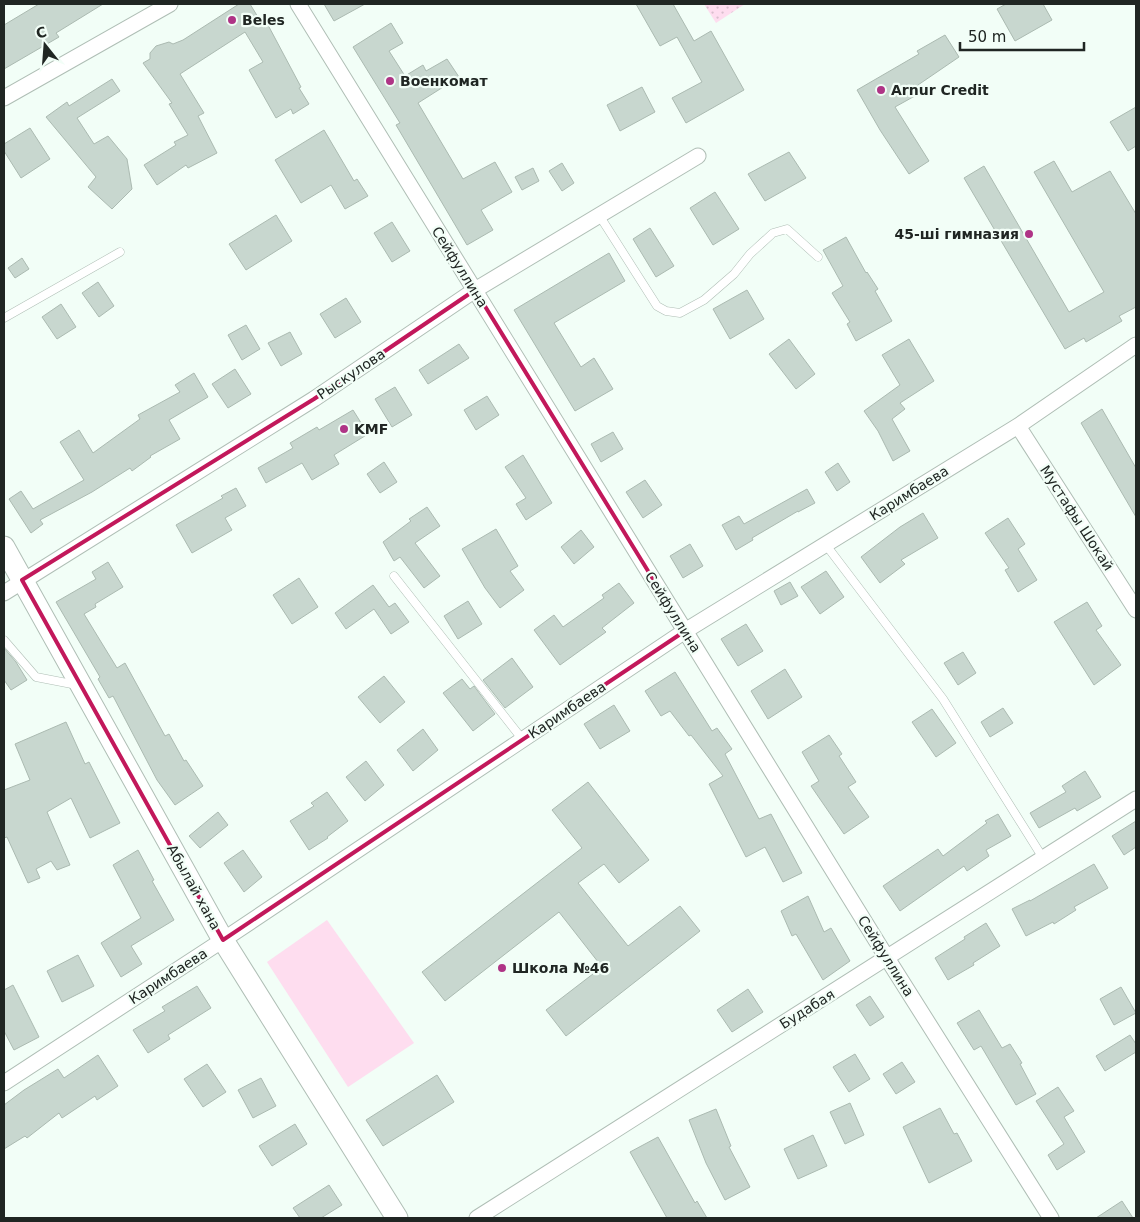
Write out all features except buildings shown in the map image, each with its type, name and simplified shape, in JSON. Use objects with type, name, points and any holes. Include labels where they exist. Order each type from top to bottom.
[{"type":"main road","name":"Абылай хана","points":[[4,547],[224,940],[397,1218]]},
{"type":"street","points":[[4,98],[169,4]]},
{"type":"street","name":"Сейфуллина","points":[[298,4],[887,958],[1050,1218]]},
{"type":"street","name":"Рыскулова","points":[[4,593],[314,399],[475,290],[698,156]]},
{"type":"street","name":"Каримбаева","points":[[4,1083],[224,940],[685,631],[1018,426],[1136,345]]},
{"type":"street","name":"Мустафы Шокай","points":[[1018,426],[1136,610]]},
{"type":"street","name":"Будабая","points":[[477,1218],[1136,799]]},
{"type":"lane","points":[[599,216],[657,306],[666,311],[680,313],[704,300],[734,274],[750,254],[773,233],[787,229],[818,257]]},
{"type":"lane","points":[[4,318],[120,252]]},
{"type":"lane","points":[[826,545],[943,699],[1043,858]]},
{"type":"lane","points":[[394,576],[523,740]]},
{"type":"lane","points":[[4,640],[36,677],[82,686]]},
{"type":"highlighted area","points":[[475,290],[685,631],[223,940],[22,580],[314,399]]},
{"type":"shaded area","points":[[704,4],[745,4],[716,23]]},
{"type":"shaded area","points":[[327,920],[414,1043],[348,1087],[267,962]]},
{"type":"place","name":"Beles","points":[[232,20]]},
{"type":"place","name":"Военкомат","points":[[390,81]]},
{"type":"place","name":"Arnur Credit","points":[[881,90]]},
{"type":"place","name":"45-ші гимназия","points":[[1029,234]]},
{"type":"place","name":"KMF","points":[[344,429]]},
{"type":"place","name":"Школа №46","points":[[502,968]]}]
